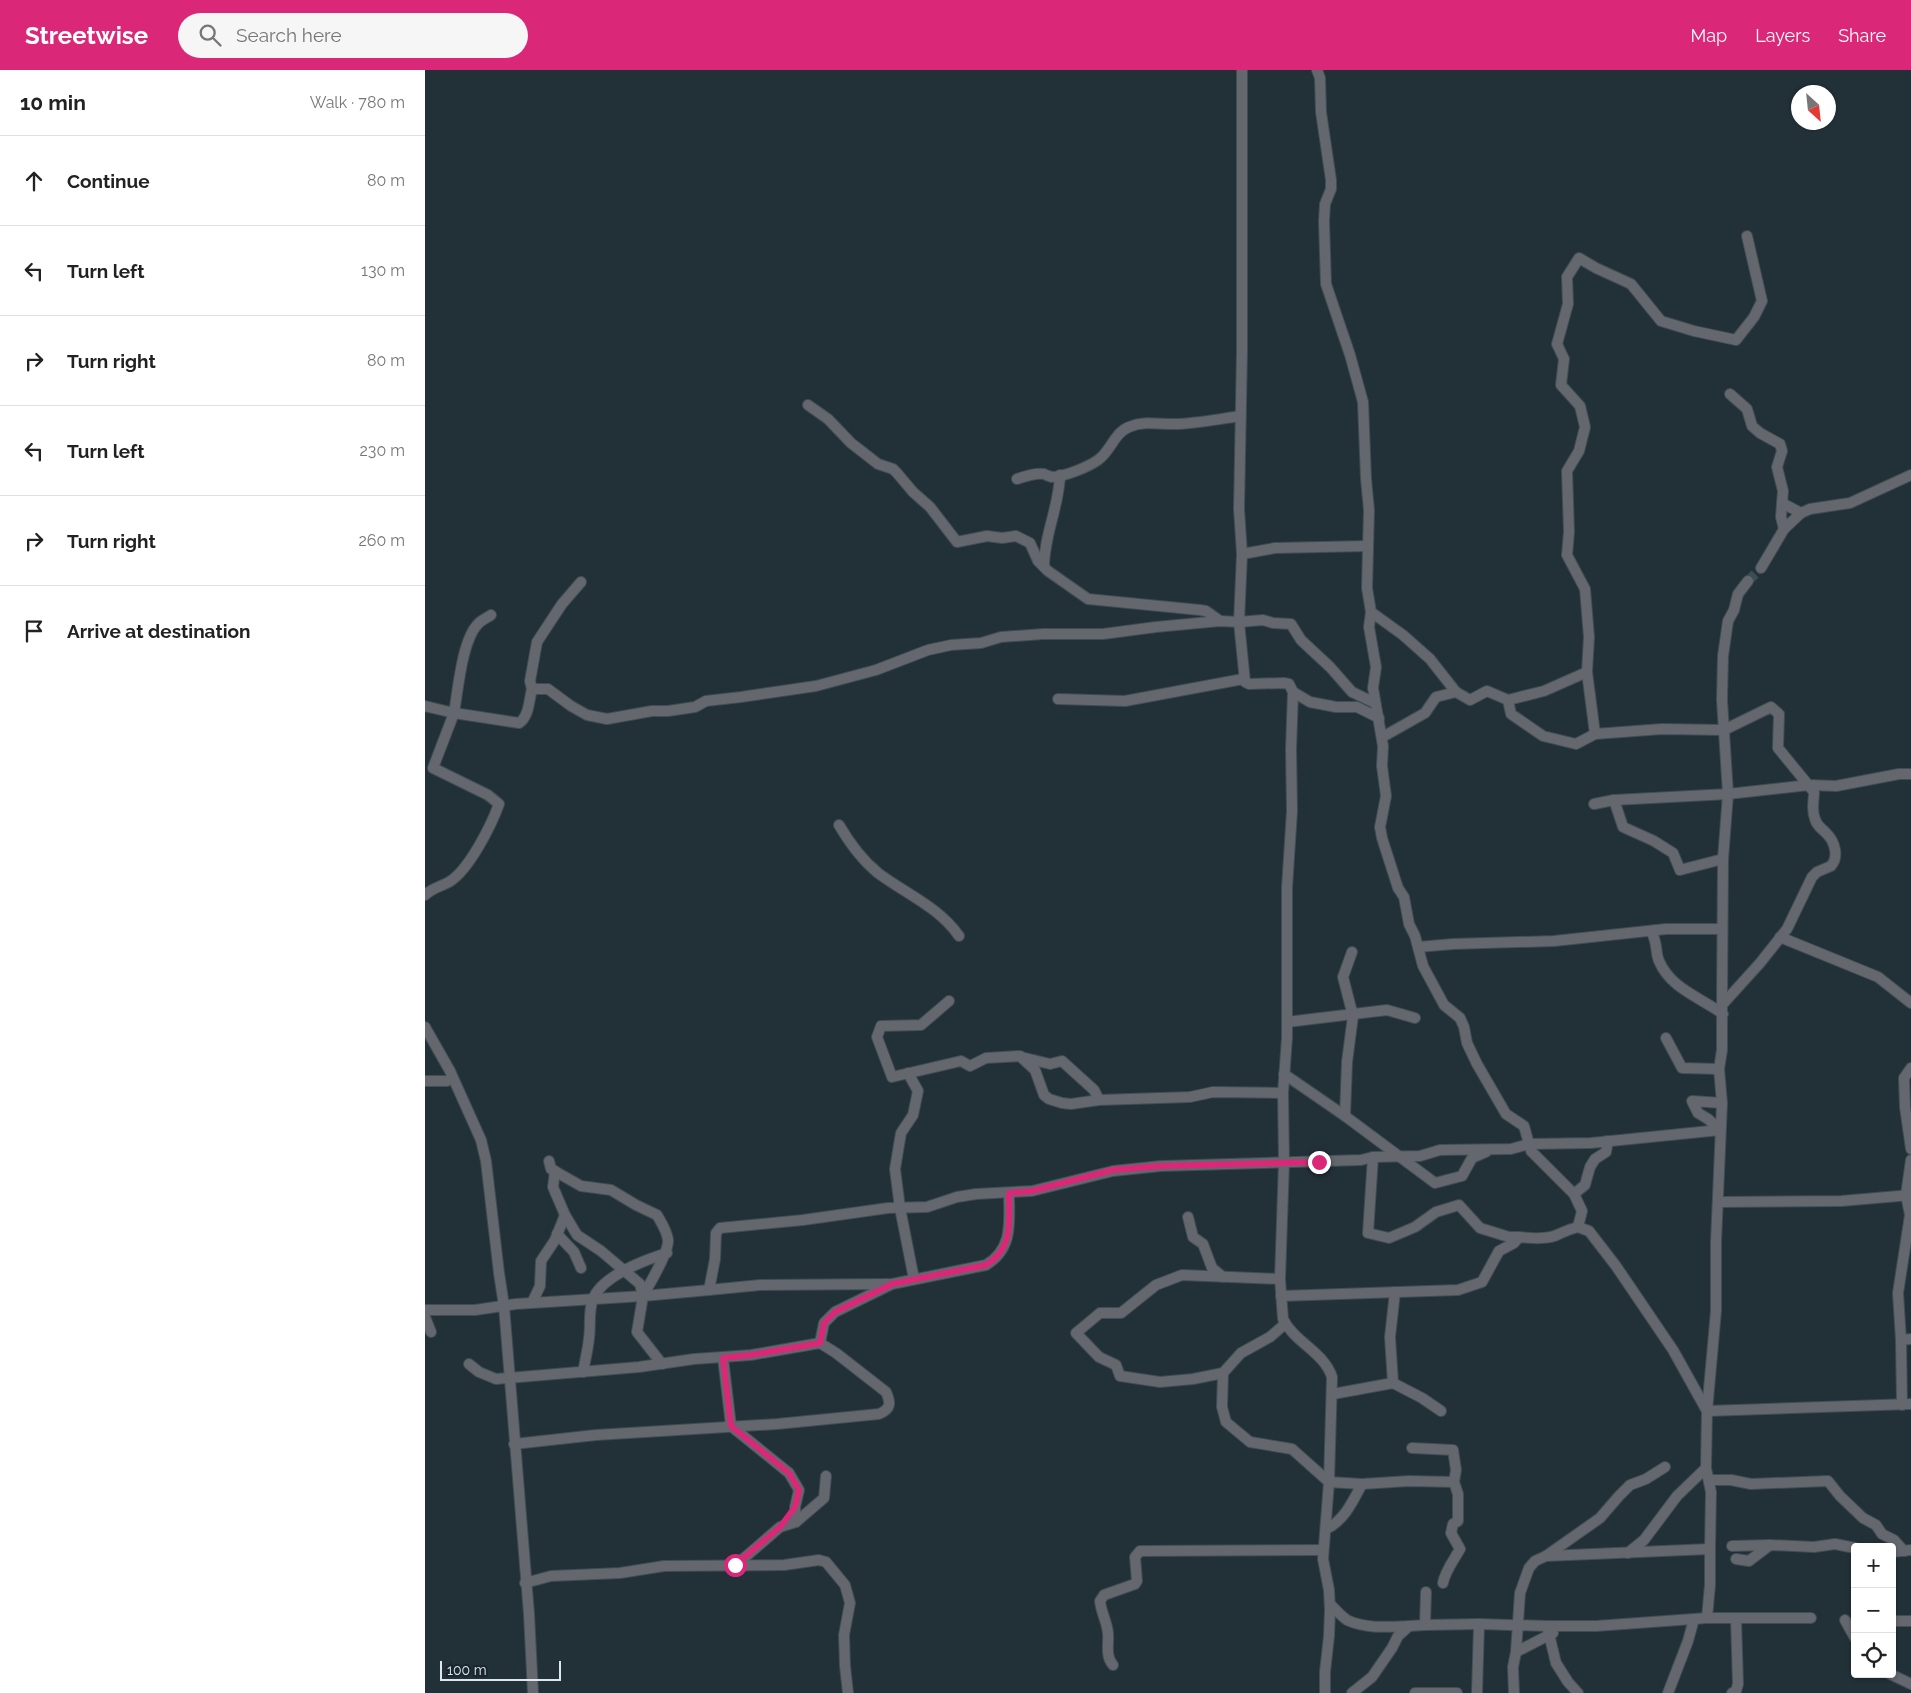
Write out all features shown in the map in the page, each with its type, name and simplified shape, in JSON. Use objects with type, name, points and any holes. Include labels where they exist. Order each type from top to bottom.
[{"type":"street","points":[[1242,70],[1242,351],[1239,509],[1242,554],[1239,622],[1243,679],[1249,684],[1289,684],[1293,692],[1292,811],[1287,888],[1287,1022],[1283,1093],[1284,1162],[1280,1279],[1285,1324],[1291,1332],[1326,1364],[1332,1377],[1329,1482],[1323,1550],[1329,1604],[1325,1693]]},
{"type":"street","points":[[1317,70],[1320,78],[1321,112],[1331,180],[1331,189],[1325,204],[1324,270],[1326,284],[1363,402],[1369,510],[1367,588],[1371,612],[1369,627],[1376,666],[1373,688],[1381,734],[1386,796],[1381,827],[1382,838],[1398,888],[1404,897],[1409,924],[1423,966],[1444,1005],[1460,1018],[1467,1043],[1487,1083],[1498,1098],[1506,1114],[1524,1126],[1529,1144],[1538,1159],[1574,1194],[1582,1211],[1578,1227]]},
{"type":"street","points":[[1595,734],[1587,672],[1589,637],[1585,589],[1567,555],[1569,532],[1567,471],[1579,451],[1585,427],[1580,406],[1561,384],[1565,359],[1557,344],[1568,304],[1567,276],[1579,258],[1631,284],[1661,321],[1694,331],[1736,340],[1754,317],[1762,301],[1747,236]]},
{"type":"street","points":[[1730,394],[1747,409],[1753,426],[1759,433],[1780,444],[1782,450],[1777,467],[1783,491],[1781,517],[1784,529]]},
{"type":"street","points":[[808,405],[828,419],[851,443],[879,464],[897,472],[913,492],[937,515],[955,540],[961,542],[987,536],[1002,538],[1016,536],[1030,543],[1038,561],[1044,567],[1091,600],[1200,610],[1220,621]]},
{"type":"street","points":[[1017,479],[1031,474],[1060,475],[1088,466],[1099,459],[1119,434],[1128,427],[1159,422],[1177,424],[1240,416]]},
{"type":"street","points":[[1044,567],[1044,549],[1060,490],[1060,475]]},
{"type":"street","points":[[1761,568],[1784,529],[1801,513],[1810,509],[1850,502],[1911,475]]},
{"type":"street","points":[[1782,503],[1801,513]]},
{"type":"street","points":[[1242,554],[1275,548],[1368,546]]},
{"type":"street","points":[[1707,1618],[1710,1585],[1710,1480],[1706,1468],[1707,1411],[1716,1311],[1722,1103],[1719,1069],[1722,1050],[1723,1009],[1723,859],[1728,794],[1722,700],[1723,656],[1728,621],[1734,610],[1738,594],[1748,581]]},
{"type":"street","points":[[425,706],[454,713],[519,723],[524,720],[532,689],[530,681],[537,642],[562,604],[581,582]]},
{"type":"street","points":[[1371,612],[1403,635],[1430,659],[1457,692],[1470,700],[1487,691],[1508,700],[1544,691],[1587,672]]},
{"type":"street","points":[[425,895],[433,888],[449,882],[463,870],[493,822],[499,804],[487,795],[433,768],[454,713],[466,646],[478,623],[491,615]]},
{"type":"street","points":[[532,689],[548,689],[587,715],[607,719],[627,714],[686,708],[707,700],[741,698],[816,686],[876,670],[928,650],[951,645],[981,643],[1001,637],[1043,634],[1103,634],[1220,621],[1263,620],[1273,623],[1291,624],[1301,640],[1330,667],[1352,692],[1375,703]]},
{"type":"street","points":[[1058,699],[1125,701],[1243,679]]},
{"type":"street","points":[[1293,692],[1310,702],[1336,707],[1357,706],[1379,718]]},
{"type":"street","points":[[1381,734],[1386,735],[1425,713],[1436,697],[1457,692]]},
{"type":"street","points":[[1508,700],[1511,714],[1543,736],[1576,744],[1595,734],[1662,729],[1724,730],[1771,706],[1779,714],[1778,748],[1814,792],[1812,809],[1814,818],[1817,825],[1829,835],[1836,857],[1831,866],[1817,872],[1812,877],[1787,929],[1723,1009]]},
{"type":"street","points":[[1593,804],[1614,800],[1728,794],[1809,785],[1836,786],[1899,774],[1911,774]]},
{"type":"street","points":[[1614,800],[1623,828],[1654,841],[1673,853],[1680,870],[1723,859]]},
{"type":"street","points":[[839,825],[850,844],[877,872],[920,900],[949,922],[959,936]]},
{"type":"street","points":[[1417,947],[1554,941],[1651,931],[1722,929]]},
{"type":"street","points":[[1651,931],[1656,940],[1658,960],[1668,977],[1688,993],[1723,1009]]},
{"type":"street","points":[[1780,937],[1878,977],[1911,1003]]},
{"type":"street","points":[[1345,1116],[1347,1062],[1353,1016],[1343,977],[1351,952]]},
{"type":"street","points":[[949,1001],[921,1025],[881,1026],[877,1037],[892,1077],[961,1062],[970,1066],[985,1058],[1020,1056],[1050,1064],[1062,1061],[1094,1090],[1099,1100]]},
{"type":"street","points":[[1287,1022],[1353,1016],[1387,1010],[1415,1018]]},
{"type":"street","points":[[425,1027],[450,1071],[481,1140],[486,1161],[504,1306],[533,1693]]},
{"type":"street","points":[[1666,1038],[1682,1068],[1719,1069]]},
{"type":"street","points":[[1020,1056],[1035,1070],[1044,1095],[1049,1099],[1071,1104],[1099,1100],[1190,1097],[1213,1092],[1283,1093]]},
{"type":"street","points":[[1911,1068],[1904,1078],[1904,1088],[1911,1149]]},
{"type":"street","points":[[909,1073],[918,1091],[913,1115],[901,1133],[895,1169],[900,1208],[914,1279]]},
{"type":"street","points":[[1284,1074],[1435,1182],[1462,1176],[1472,1158],[1492,1149]]},
{"type":"street","points":[[425,1081],[447,1081]]},
{"type":"street","points":[[1720,1130],[1698,1113],[1692,1101],[1722,1103]]},
{"type":"street","points":[[709,1290],[715,1259],[716,1233],[720,1228],[900,1208],[927,1207],[957,1197],[976,1194],[1032,1191],[1113,1170],[1161,1166],[1336,1162],[1373,1157],[1420,1156],[1440,1150],[1511,1148],[1529,1144],[1608,1141],[1720,1130]]},
{"type":"street","points":[[1574,1194],[1585,1185],[1590,1167],[1595,1159],[1605,1152],[1608,1141]]},
{"type":"street","points":[[1373,1157],[1367,1232],[1389,1238],[1415,1227],[1436,1212],[1459,1205],[1480,1228],[1509,1237],[1550,1237],[1565,1230],[1578,1227],[1589,1231],[1616,1266],[1673,1350],[1707,1411]]},
{"type":"street","points":[[1707,1411],[1906,1404],[1906,1339],[1898,1293],[1910,1215],[1911,1160]]},
{"type":"street","points":[[549,1161],[551,1169],[581,1186],[611,1190],[657,1215],[668,1239],[667,1253],[643,1296],[637,1332],[662,1364]]},
{"type":"street","points":[[555,1171],[553,1187],[565,1215],[577,1236],[601,1251],[640,1284],[643,1296]]},
{"type":"street","points":[[425,1310],[475,1310],[532,1303],[643,1296],[760,1285],[892,1284],[986,1265],[994,1260],[1007,1242],[1009,1230],[1009,1193]]},
{"type":"street","points":[[1718,1202],[1841,1201],[1909,1195]]},
{"type":"street","points":[[532,1303],[540,1286],[541,1261],[557,1234],[565,1215]]},
{"type":"street","points":[[1188,1217],[1193,1238],[1203,1244],[1212,1268],[1223,1277]]},
{"type":"street","points":[[557,1234],[574,1252],[581,1268]]},
{"type":"street","points":[[1281,1296],[1458,1290],[1482,1282],[1499,1251],[1514,1243],[1519,1236]]},
{"type":"street","points":[[583,1372],[590,1336],[590,1310],[593,1298],[606,1283],[633,1265],[667,1253]]},
{"type":"street","points":[[1280,1279],[1182,1276],[1156,1285],[1121,1313],[1100,1313],[1076,1333],[1099,1357],[1116,1365],[1120,1376],[1160,1382],[1193,1379],[1223,1373],[1241,1353],[1270,1337],[1285,1324]]},
{"type":"street","points":[[820,1343],[824,1323],[835,1312],[892,1284]]},
{"type":"street","points":[[1393,1384],[1390,1337],[1395,1292]]},
{"type":"street","points":[[425,1317],[431,1332]]},
{"type":"street","points":[[469,1364],[479,1372],[495,1378],[509,1378],[662,1364],[693,1359],[751,1355],[820,1343],[836,1353],[886,1392],[890,1406],[879,1414],[787,1423],[596,1435],[514,1444]]},
{"type":"street","points":[[723,1358],[731,1426],[789,1473],[799,1490],[795,1507],[796,1522]]},
{"type":"street","points":[[1223,1373],[1221,1407],[1226,1422],[1250,1442],[1291,1449],[1329,1482],[1362,1484],[1409,1481],[1453,1482]]},
{"type":"street","points":[[1333,1394],[1393,1384],[1422,1398],[1441,1411]]},
{"type":"street","points":[[1412,1448],[1453,1450],[1456,1470],[1453,1482],[1458,1494],[1458,1521],[1453,1524],[1451,1532],[1460,1549],[1445,1574],[1443,1583]]},
{"type":"street","points":[[1515,1693],[1513,1667],[1516,1652],[1520,1593],[1525,1575],[1535,1562],[1600,1518],[1630,1486],[1665,1467]]},
{"type":"street","points":[[1628,1553],[1644,1540],[1677,1496],[1706,1468]]},
{"type":"street","points":[[780,1527],[796,1522],[824,1498],[826,1476]]},
{"type":"street","points":[[1710,1480],[1731,1480],[1751,1484],[1828,1481],[1840,1496],[1863,1518],[1876,1525],[1883,1534],[1907,1551]]},
{"type":"street","points":[[1326,1529],[1335,1525],[1349,1509],[1362,1484]]},
{"type":"street","points":[[735,1565],[780,1527],[795,1507]]},
{"type":"street","points":[[1732,1546],[1814,1547],[1835,1544],[1851,1547]]},
{"type":"street","points":[[1736,1559],[1749,1561],[1770,1545]]},
{"type":"street","points":[[1546,1556],[1709,1549]]},
{"type":"street","points":[[1113,1665],[1109,1658],[1108,1631],[1101,1613],[1100,1601],[1104,1596],[1135,1584],[1137,1581],[1136,1553],[1140,1551],[1323,1550]]},
{"type":"street","points":[[525,1583],[551,1576],[620,1573],[664,1566],[785,1565],[819,1560],[826,1562],[845,1585],[850,1603],[844,1635],[848,1693]]},
{"type":"street","points":[[1425,1624],[1426,1592]]},
{"type":"street","points":[[1329,1604],[1346,1619],[1358,1624],[1378,1626],[1425,1624],[1518,1625],[1548,1631]]},
{"type":"street","points":[[1516,1652],[1548,1631],[1562,1627],[1707,1618],[1811,1618]]},
{"type":"street","points":[[1668,1693],[1688,1641],[1694,1619]]},
{"type":"street","points":[[1733,1693],[1738,1684],[1736,1619]]},
{"type":"street","points":[[1851,1621],[1845,1620],[1851,1631]]},
{"type":"street","points":[[1896,1622],[1911,1621]]},
{"type":"street","points":[[1477,1693],[1479,1624]]},
{"type":"street","points":[[1351,1693],[1372,1677],[1398,1636],[1409,1626]]},
{"type":"street","points":[[1548,1631],[1556,1663],[1568,1682],[1578,1693]]},
{"type":"street","points":[[1896,1677],[1911,1684]]},
{"type":"street","points":[[1415,1693],[1457,1693]]},
{"type":"tunnel","points":[[1748,581],[1761,568]]},
{"type":"route","points":[[735,1565],[780,1527],[795,1507],[799,1490],[789,1473],[731,1426],[723,1358],[820,1343],[824,1323],[835,1312],[892,1284],[986,1265],[994,1260],[1007,1242],[1009,1230],[1009,1193],[1032,1191],[1113,1170],[1161,1166],[1319,1162]]}]
